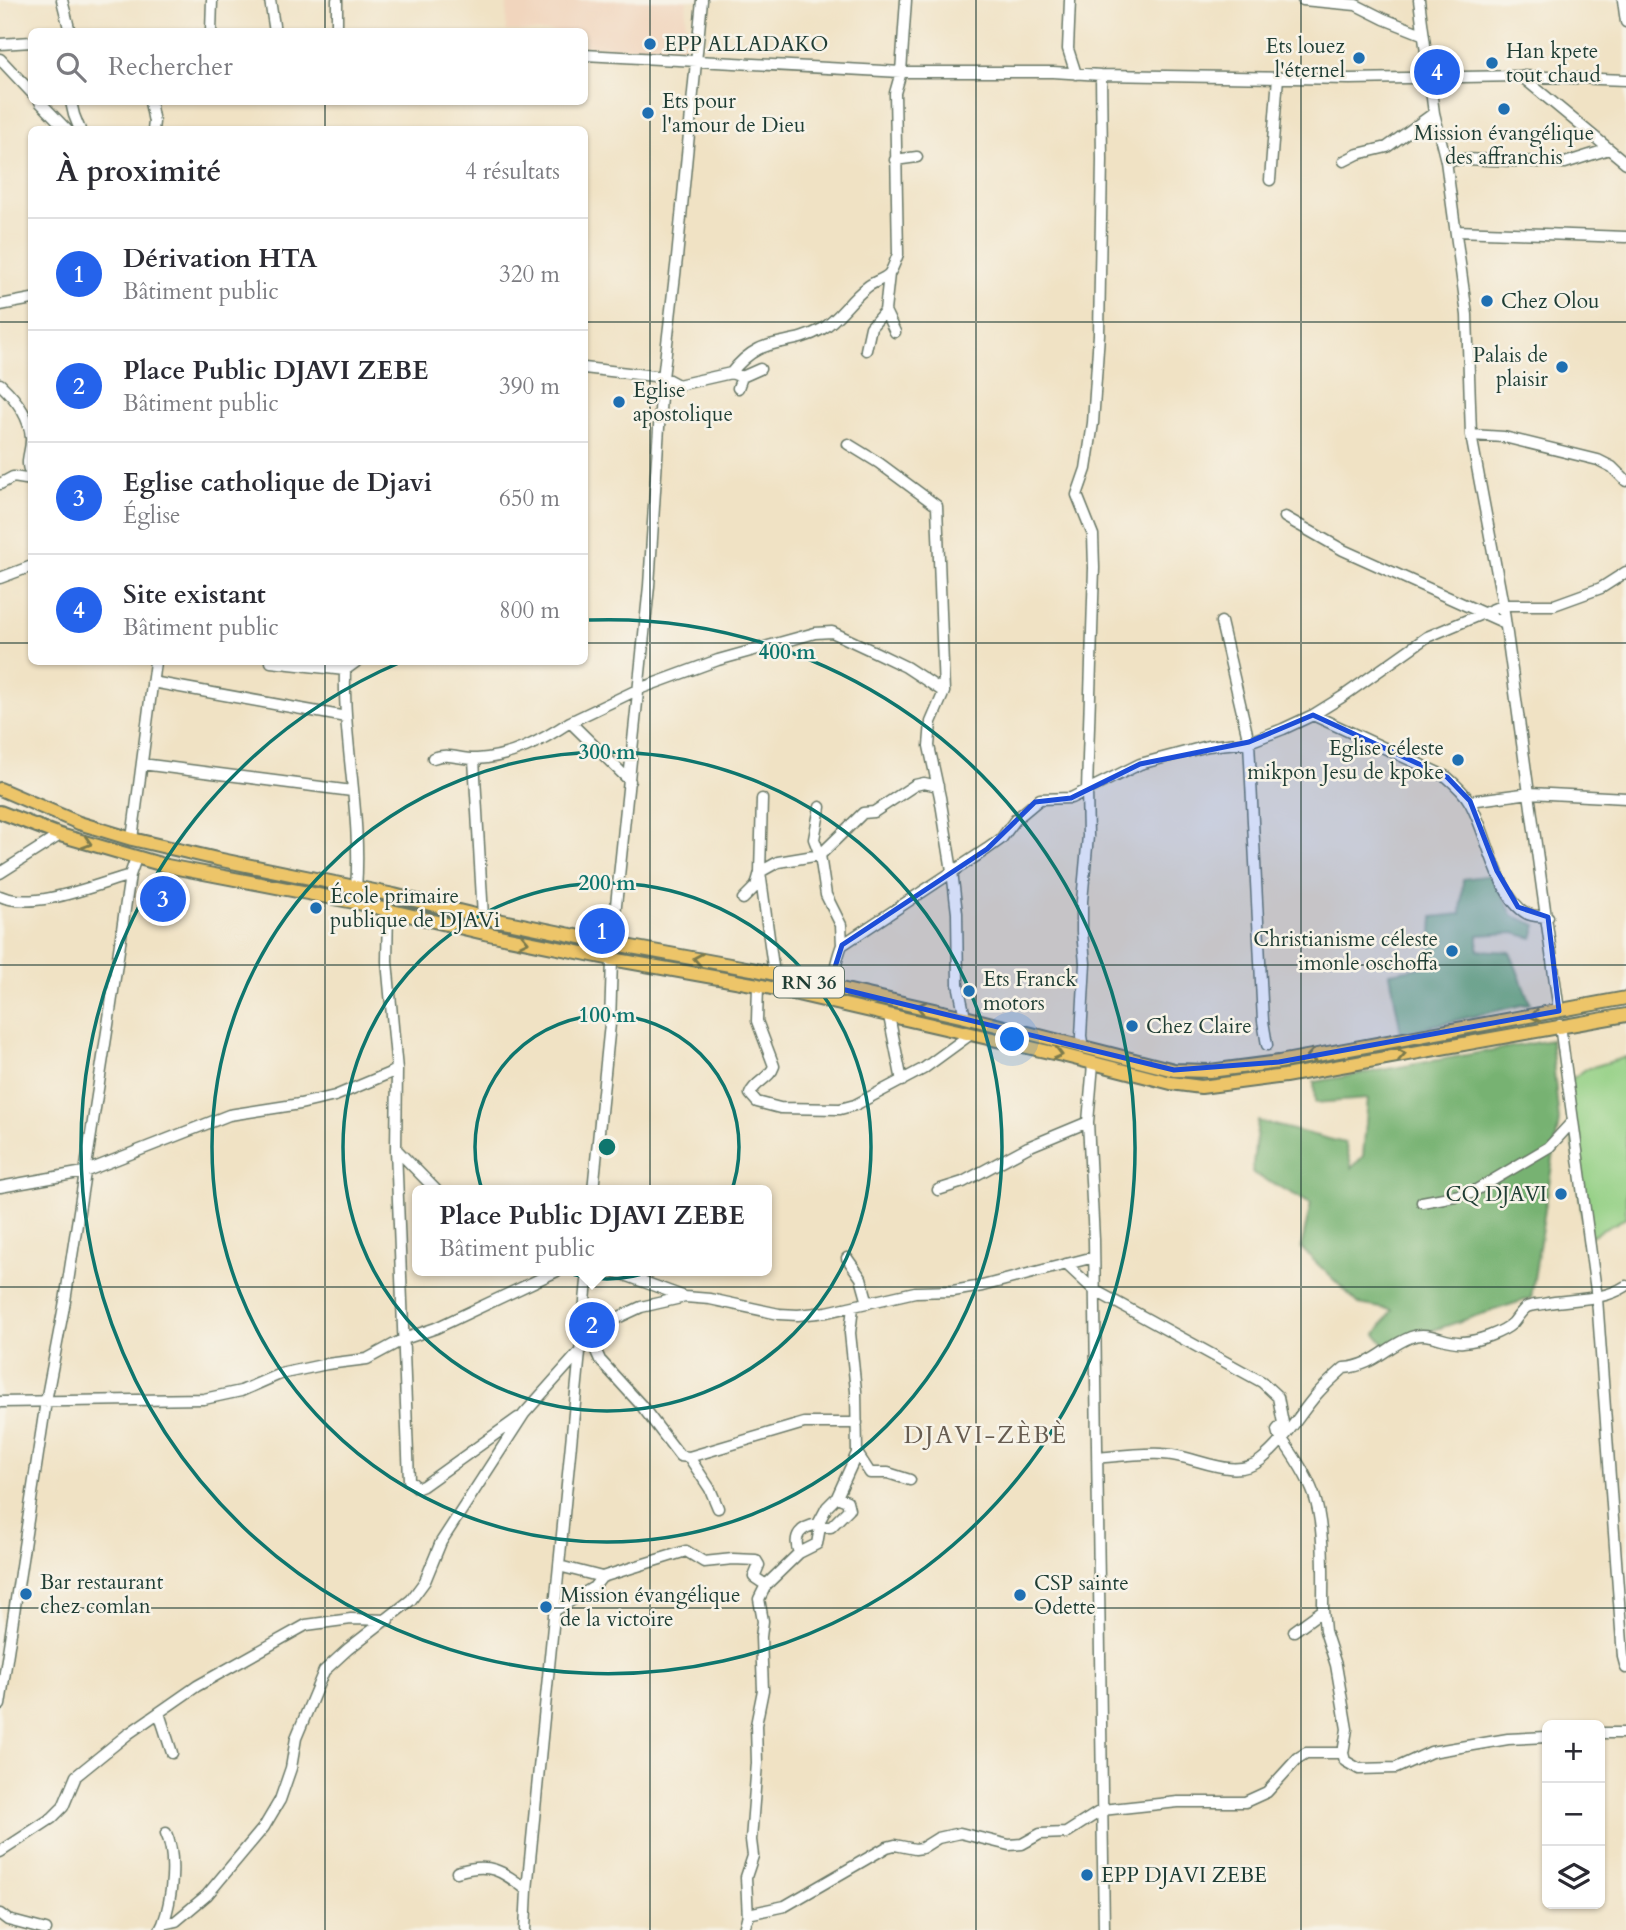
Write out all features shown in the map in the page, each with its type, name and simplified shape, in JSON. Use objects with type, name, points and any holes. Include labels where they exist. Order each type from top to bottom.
[{"type":"main road","name":"RN 36","points":[[0,789],[79,823],[132,839],[483,917],[829,986],[1174,1070],[1210,1071],[1367,1047],[1626,998]]},
{"type":"main road","name":"RN 36","points":[[0,812],[60,835],[136,858],[387,909],[484,933],[758,985],[1171,1083],[1201,1087],[1285,1076],[1626,1015]]},
{"type":"street","points":[[62,0],[69,28]]},
{"type":"street","points":[[211,28],[212,0]]},
{"type":"street","points":[[270,0],[274,28]]},
{"type":"street","points":[[337,0],[337,28]]},
{"type":"street","points":[[612,944],[639,689],[663,376],[702,0]]},
{"type":"street","points":[[895,332],[885,311],[889,274],[898,254],[895,93],[901,72],[906,0]]},
{"type":"street","points":[[1070,0],[1068,49],[1076,74]]},
{"type":"street","points":[[1303,0],[1356,5],[1422,34]]},
{"type":"street","points":[[1419,0],[1434,113],[1446,160],[1456,231],[1466,315],[1471,435],[1503,605],[1559,1011]]},
{"type":"street","points":[[1623,0],[1626,22]]},
{"type":"street","points":[[0,44],[28,42]]},
{"type":"street","points":[[588,55],[901,72],[1431,79],[1520,76],[1626,80]]},
{"type":"street","points":[[0,59],[28,89]]},
{"type":"street","points":[[1083,1048],[1081,1036],[1085,963],[1082,932],[1088,836],[1093,534],[1077,495],[1086,469],[1093,424],[1099,334],[1101,75]]},
{"type":"street","points":[[1520,76],[1626,163]]},
{"type":"street","points":[[1269,180],[1278,77]]},
{"type":"street","points":[[43,105],[63,126]]},
{"type":"street","points":[[72,105],[78,126]]},
{"type":"street","points":[[151,105],[154,126]]},
{"type":"street","points":[[1344,161],[1358,154],[1387,147],[1434,113]]},
{"type":"street","points":[[1446,160],[1565,163],[1609,149]]},
{"type":"street","points":[[895,160],[917,157]]},
{"type":"street","points":[[1456,231],[1626,237]]},
{"type":"street","points":[[588,368],[663,376],[678,385],[731,373],[753,351],[822,329],[867,286],[889,274]]},
{"type":"street","points":[[0,304],[28,300]]},
{"type":"street","points":[[866,350],[871,327],[885,311]]},
{"type":"street","points":[[731,373],[740,383],[760,369]]},
{"type":"street","points":[[0,384],[16,402],[28,424]]},
{"type":"street","points":[[1471,435],[1504,437],[1598,460],[1612,467],[1626,481]]},
{"type":"street","points":[[848,444],[879,463],[937,506],[944,692],[931,722],[929,734],[931,762],[938,786],[952,871],[957,913],[958,984],[965,1017]]},
{"type":"street","points":[[0,484],[13,477],[28,478]]},
{"type":"street","points":[[1285,517],[1343,550],[1505,623]]},
{"type":"street","points":[[0,578],[28,568]]},
{"type":"street","points":[[842,945],[1001,838],[1010,825],[1040,799],[1071,798],[1140,764],[1208,746],[1249,742],[1313,715],[1427,637],[1482,612],[1503,605],[1554,605],[1601,588],[1626,572]]},
{"type":"street","points":[[1221,622],[1249,742],[1263,1021],[1267,1045]]},
{"type":"street","points":[[433,758],[443,755],[474,760],[522,749],[570,722],[639,689],[718,660],[815,633],[832,632],[906,667],[944,692]]},
{"type":"street","points":[[132,839],[155,665]]},
{"type":"street","points":[[299,665],[345,670],[352,665]]},
{"type":"street","points":[[345,670],[346,717],[358,858],[356,888]]},
{"type":"street","points":[[152,682],[346,717]]},
{"type":"street","points":[[1313,715],[1447,777],[1470,802],[1497,871],[1518,907],[1528,915],[1548,917]]},
{"type":"street","points":[[570,722],[630,781]]},
{"type":"street","points":[[474,760],[483,917]]},
{"type":"street","points":[[142,764],[352,791]]},
{"type":"street","points":[[743,899],[756,886],[760,872],[778,862],[820,855],[863,813],[874,812],[915,785],[924,783],[938,786]]},
{"type":"street","points":[[1470,802],[1530,793],[1626,798]]},
{"type":"street","points":[[762,799],[760,872],[774,974]]},
{"type":"street","points":[[820,807],[814,839],[820,855],[826,895],[842,929],[842,945],[836,958],[837,967],[829,986]]},
{"type":"street","points":[[0,873],[60,835]]},
{"type":"street","points":[[0,1705],[130,875],[136,858]]},
{"type":"street","points":[[0,897],[7,900],[33,901],[53,898],[130,875]]},
{"type":"street","points":[[387,909],[387,961],[397,1070],[396,1149],[409,1480],[412,1485],[418,1488],[424,1486],[524,1414]]},
{"type":"street","points":[[594,1185],[610,1024],[612,959]]},
{"type":"street","points":[[758,985],[757,1021],[774,1066],[772,1073],[753,1088],[750,1094],[757,1102],[780,1108],[840,1109],[862,1102],[923,1069],[971,1034]]},
{"type":"street","points":[[889,1016],[902,1080]]},
{"type":"street","points":[[1560,1025],[1597,1298],[1623,1657],[1626,1668]]},
{"type":"street","points":[[1093,1064],[1088,1122],[1094,1257],[1104,1930]]},
{"type":"street","points":[[0,1187],[84,1172],[229,1115],[335,1096],[397,1070]]},
{"type":"street","points":[[1422,1202],[1471,1193],[1549,1147],[1573,1121]]},
{"type":"street","points":[[938,1190],[963,1182],[1028,1147],[1088,1122]]},
{"type":"street","points":[[396,1149],[431,1185]]},
{"type":"street","points":[[628,1276],[685,1297],[798,1315],[853,1307],[906,1294],[982,1286],[1094,1257]]},
{"type":"street","points":[[847,1258],[861,1278],[868,1303]]},
{"type":"street","points":[[1066,1264],[1094,1290],[1271,1388],[1278,1397],[1283,1423],[1277,1430],[1301,1468],[1314,1495],[1318,1513],[1325,1631],[1336,1665],[1347,1729],[1343,1752],[1345,1761],[1359,1769],[1396,1768],[1431,1752],[1508,1739],[1542,1737]]},
{"type":"street","points":[[0,1402],[204,1399],[225,1395],[280,1374],[367,1359],[404,1339],[436,1328],[546,1276]]},
{"type":"street","points":[[525,1930],[588,1276]]},
{"type":"street","points":[[1097,1458],[1160,1453],[1226,1468],[1245,1468],[1259,1461],[1282,1439],[1317,1394],[1344,1368],[1359,1367],[1411,1337],[1426,1334],[1462,1343],[1494,1334],[1510,1326],[1526,1308],[1554,1301],[1597,1298],[1615,1293],[1626,1286]]},
{"type":"street","points":[[161,1927],[176,1921],[207,1895],[264,1827],[280,1800],[291,1768],[296,1738],[324,1671],[411,1600],[425,1581],[441,1542],[524,1414],[582,1349],[615,1319],[641,1307],[685,1297]]},
{"type":"street","points":[[745,1930],[748,1914],[746,1877],[753,1856],[751,1840],[757,1763],[756,1725],[763,1690],[763,1621],[760,1599],[766,1586],[799,1553],[817,1544],[819,1525],[827,1507],[837,1497],[857,1453],[850,1333],[853,1307]]},
{"type":"street","points":[[591,1340],[600,1360],[680,1456],[689,1457],[804,1423],[857,1423]]},
{"type":"street","points":[[857,1453],[870,1473],[888,1474],[910,1480]]},
{"type":"street","points":[[689,1457],[710,1489],[718,1508]]},
{"type":"street","points":[[799,1553],[795,1544],[804,1527],[831,1527],[849,1509],[847,1501],[837,1497]]},
{"type":"street","points":[[559,1566],[602,1577],[686,1551],[704,1562],[756,1560],[759,1565],[754,1577],[766,1586]]},
{"type":"street","points":[[554,1611],[594,1587],[602,1577]]},
{"type":"street","points":[[1294,1631],[1323,1610]]},
{"type":"street","points":[[0,1852],[52,1818],[63,1807],[76,1776],[128,1734],[197,1686],[306,1625],[351,1619],[388,1620]]},
{"type":"street","points":[[159,1713],[172,1753]]},
{"type":"street","points":[[1605,1733],[1626,1733]]},
{"type":"street","points":[[748,1914],[785,1906],[887,1847],[895,1845],[922,1848],[938,1838],[960,1833],[1009,1845],[1022,1844],[1040,1834],[1066,1833],[1102,1810],[1178,1802],[1245,1802],[1267,1792],[1298,1758],[1306,1753],[1343,1752]]},
{"type":"street","points":[[161,1927],[170,1897],[172,1856],[166,1832]]},
{"type":"street","points":[[457,1872],[485,1866],[511,1877],[527,1890]]},
{"type":"street","points":[[0,1914],[8,1920],[46,1930]]},
{"type":"highlighted area","points":[[1313,715],[1447,777],[1470,801],[1497,871],[1518,907],[1548,917],[1559,1011],[1279,1062],[1174,1070],[829,986],[842,945],[987,849],[1035,802],[1071,798],[1140,764],[1249,742]]},
{"type":"shaded area","points":[[507,0],[687,0],[684,49],[588,46],[588,28],[506,28]]},
{"type":"green space","points":[[1491,875],[1513,916],[1537,925],[1533,938],[1514,933],[1478,935],[1478,950],[1510,952],[1530,1003],[1401,1033],[1390,973],[1430,966],[1433,917],[1461,914],[1463,879]]},
{"type":"green space","points":[[1551,1040],[1559,1121],[1531,1298],[1385,1346],[1376,1334],[1392,1310],[1359,1304],[1301,1248],[1311,1203],[1252,1173],[1258,1121],[1345,1143],[1352,1168],[1363,1156],[1368,1099],[1315,1103],[1314,1082]]},
{"type":"green space","points":[[1626,1057],[1626,1218],[1585,1239],[1566,1083],[1586,1069]]},
{"type":"place","name":"EPP ALLADAKO","points":[[650,44]]},
{"type":"place","name":"Ets louez l'éternel","points":[[1359,58]]},
{"type":"place","name":"Han kpete tout chaud","points":[[1492,63]]},
{"type":"place","name":"Site existant","points":[[1437,72]]},
{"type":"place","name":"Mission évangélique des affranchis","points":[[1504,109]]},
{"type":"place","name":"Ets pour l'amour de Dieu","points":[[648,113]]},
{"type":"place","name":"Chez Olou","points":[[1487,301]]},
{"type":"place","name":"Palais de plaisir","points":[[1562,367]]},
{"type":"place","name":"Eglise apostolique","points":[[619,402]]},
{"type":"place","name":"Eglise céleste mikpon Jesu de kpoke","points":[[1458,760]]},
{"type":"place","name":"Eglise catholique de Djavi","points":[[163,899]]},
{"type":"place","name":"École primaire publique de DJAVi","points":[[316,908]]},
{"type":"place","name":"Dérivation HTA","points":[[602,931]]},
{"type":"place","name":"Christianisme céleste imonle oschoffa","points":[[1452,951]]},
{"type":"place","name":"Ets Franck motors","points":[[969,991]]},
{"type":"place","name":"Chez Claire","points":[[1132,1026]]},
{"type":"place","name":"CQ DJAVI","points":[[1561,1194]]},
{"type":"place","name":"Place Public DJAVI ZEBE","points":[[592,1325]]},
{"type":"place","name":"Bar restaurant chez comlan","points":[[26,1594]]},
{"type":"place","name":"CSP sainte Odette","points":[[1020,1595]]},
{"type":"place","name":"Mission évangélique de la victoire","points":[[546,1607]]},
{"type":"place","name":"EPP DJAVI ZEBE","points":[[1087,1875]]},
{"type":"district","name":"DJAVI-ZÈBÈ","points":[[986,1435]]}]
